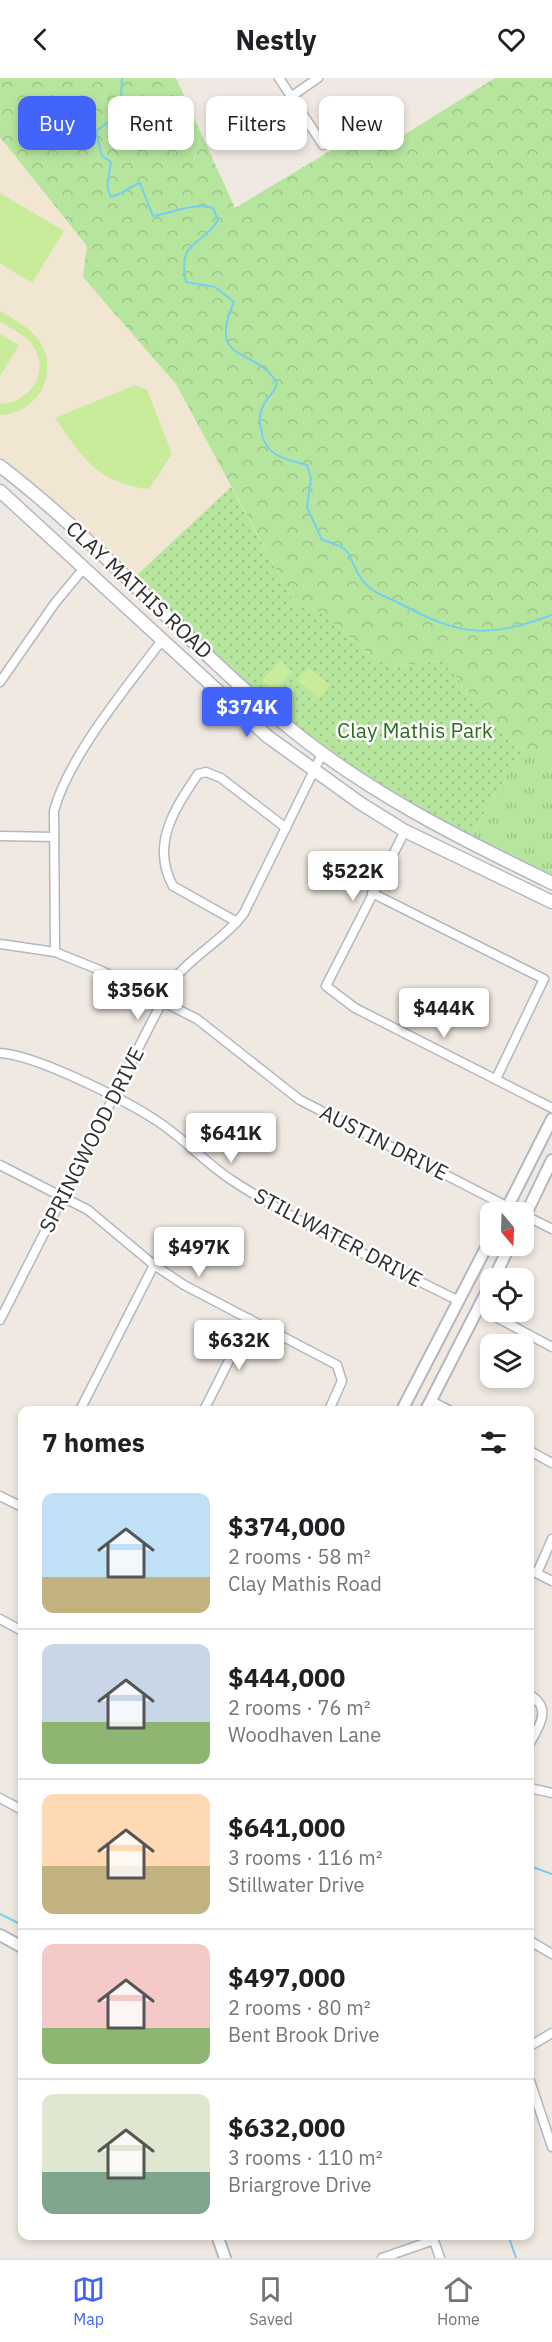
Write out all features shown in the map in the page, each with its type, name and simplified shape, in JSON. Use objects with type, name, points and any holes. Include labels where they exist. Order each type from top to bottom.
[{"type":"main road","name":"CLAY MATHIS ROAD","points":[[0,466],[64,521],[248,692],[322,754],[371,788],[444,829],[552,883]]},
{"type":"main road","name":"CLAY MATHIS ROAD","points":[[0,492],[267,736],[313,770],[405,831],[552,902]]},
{"type":"street","points":[[279,78],[292,96],[318,78]]},
{"type":"street","points":[[307,120],[319,139]]},
{"type":"street","points":[[0,682],[55,603],[84,568]]},
{"type":"street","points":[[55,952],[54,811],[65,781],[78,758],[163,639]]},
{"type":"street","name":"SPRINGWOOD DRIVE","points":[[0,1320],[172,982],[184,965],[237,922],[260,886],[322,754]]},
{"type":"street","points":[[237,922],[173,886],[166,864],[165,843],[167,824],[173,811],[198,774],[206,772],[221,778],[286,828]]},
{"type":"street","points":[[405,831],[326,986],[355,1008],[552,1108]]},
{"type":"street","points":[[0,836],[54,837]]},
{"type":"street","points":[[372,892],[544,979],[496,1079]]},
{"type":"street","name":"AUSTIN DRIVE","points":[[0,944],[55,952],[102,971],[162,1002],[216,1032],[300,1100],[496,1202]]},
{"type":"street","name":"STILLWATER DRIVE","points":[[0,1053],[29,1059],[154,1119],[212,1167],[263,1199],[459,1301]]},
{"type":"street","points":[[521,1202],[552,1119]]},
{"type":"street","points":[[524,1202],[552,1160]]},
{"type":"street","points":[[0,1165],[88,1210],[154,1265],[184,1285],[336,1365],[342,1381],[331,1406]]},
{"type":"street","name":"AUSTIN DRIVE","points":[[534,1221],[552,1229]]},
{"type":"street","points":[[404,1406],[482,1256]]},
{"type":"street","points":[[82,1406],[154,1265]]},
{"type":"street","points":[[429,1406],[479,1308],[552,1347]]},
{"type":"street","points":[[206,1406],[250,1319]]},
{"type":"street","points":[[534,1453],[552,1463]]},
{"type":"street","points":[[0,1496],[18,1505]]},
{"type":"street","points":[[534,1570],[552,1539]]},
{"type":"street","points":[[534,1572],[552,1581]]},
{"type":"street","points":[[0,1619],[18,1629]]},
{"type":"street","points":[[534,1699],[542,1706],[544,1715],[534,1735]]},
{"type":"street","points":[[534,1789],[552,1792]]},
{"type":"street","points":[[0,1798],[18,1807]]},
{"type":"street","points":[[0,1935],[18,1945]]},
{"type":"street","points":[[534,1943],[552,1954]]},
{"type":"street","points":[[534,2044],[552,2033]]},
{"type":"street","points":[[534,2093],[552,2147]]},
{"type":"street","points":[[219,2240],[225,2258]]},
{"type":"street","points":[[382,2258],[428,2240]]},
{"type":"street","points":[[434,2240],[440,2258]]},
{"type":"shaded area","points":[[0,137],[87,246],[84,277],[176,384],[231,487],[135,577],[31,484],[0,460]]},
{"type":"green space","points":[[0,78],[176,78],[184,96],[108,96],[108,150],[194,150],[194,118],[206,144],[206,150],[209,150],[235,208],[332,150],[404,150],[404,135],[495,78],[552,78],[552,756],[514,747],[443,661],[392,666],[377,661],[322,613],[296,606],[176,384],[83,277],[87,246],[0,137]]},
{"type":"green space","points":[[0,193],[64,231],[32,283],[0,263]]},
{"type":"green space","points":[[0,311],[37,337],[46,354],[47,367],[46,379],[34,400],[25,408],[0,415],[0,404],[28,393],[38,377],[40,367],[34,347],[23,336],[0,322]]},
{"type":"green space","points":[[0,334],[19,345],[0,376]]},
{"type":"green space","points":[[135,385],[147,390],[172,454],[149,489],[116,481],[93,466],[74,445],[55,418]]},
{"type":"green space","name":"Clay Mathis Park","points":[[231,487],[296,606],[322,613],[377,661],[392,666],[443,661],[514,747],[523,749],[470,837],[329,755],[263,701],[135,577]]},
{"type":"green space","points":[[281,660],[292,672],[274,691],[262,680]]},
{"type":"green space","points":[[308,667],[330,685],[319,698],[297,680]]},
{"type":"green space","points":[[523,749],[552,756],[552,878],[470,837]]},
{"type":"waterway","points":[[122,78],[120,114],[96,131],[102,156],[111,162],[108,184],[111,197],[140,183],[153,216],[190,207],[213,208],[218,220],[212,229],[193,245],[185,258],[186,282],[215,287],[234,302],[227,322],[226,336],[230,346],[268,371],[277,383],[261,412],[260,423],[263,438],[266,445],[276,455],[307,465],[311,478],[307,507],[322,540],[347,551],[358,574],[371,589],[420,614],[457,628],[474,630],[509,628],[552,615]]},
{"type":"waterway","points":[[534,1867],[552,1874]]},
{"type":"waterway","points":[[0,1914],[18,1923]]},
{"type":"waterway","points":[[510,2240],[516,2258]]}]
